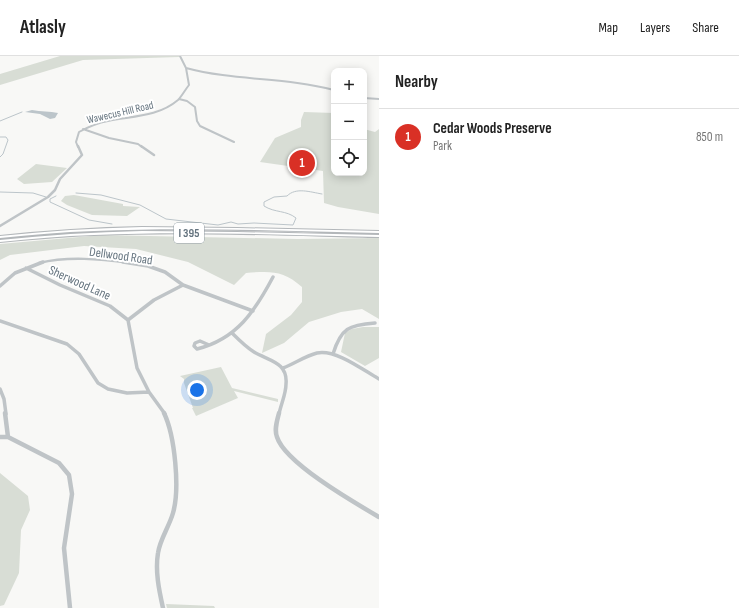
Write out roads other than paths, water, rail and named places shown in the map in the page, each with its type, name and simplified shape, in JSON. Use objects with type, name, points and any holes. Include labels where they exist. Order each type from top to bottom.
[{"type":"highway","name":"I 395","points":[[0,237],[61,231],[126,228],[379,232]]},
{"type":"highway","name":"I 395","points":[[0,241],[58,235],[124,232],[379,236]]},
{"type":"street","name":"Wawecus Hill Road","points":[[0,226],[48,197],[55,190],[60,179],[82,155],[76,142],[79,132],[83,129],[97,123],[156,113],[165,109],[179,99],[189,85],[186,68],[180,56]]},
{"type":"street","points":[[186,68],[205,72],[311,84],[331,89]]},
{"type":"street","points":[[367,98],[379,99]]},
{"type":"street","points":[[179,99],[189,102],[195,106],[197,109],[197,123],[200,126],[234,142]]},
{"type":"street","points":[[83,129],[108,138],[138,144],[154,155]]},
{"type":"street","name":"Dellwood Road","points":[[26,268],[40,263],[62,259],[106,260],[148,266],[165,272],[183,285],[253,311]]},
{"type":"street","points":[[0,286],[15,273],[26,268]]},
{"type":"street","name":"Sherwood Lane","points":[[26,268],[54,283],[110,306],[128,320]]},
{"type":"street","points":[[209,345],[232,334],[259,303],[273,277]]},
{"type":"street","points":[[163,608],[158,585],[158,563],[160,545],[174,509],[175,478],[171,436],[166,416],[159,404],[149,392],[137,368],[128,320],[154,300],[183,285]]},
{"type":"street","points":[[0,321],[67,344],[79,354],[98,383],[108,389],[127,393],[149,392]]},
{"type":"street","points":[[333,354],[341,333],[347,327],[357,324],[374,323]]},
{"type":"street","points":[[232,334],[247,348],[258,355],[273,360],[283,368],[287,382],[276,429],[277,438],[282,448],[329,486],[379,517]]},
{"type":"street","points":[[283,368],[296,364],[318,353],[333,354],[379,379]]},
{"type":"street","points":[[0,389],[4,399],[8,437]]},
{"type":"street","points":[[0,437],[8,437],[59,462],[68,475],[72,494],[64,548],[70,608]]},
{"type":"waterway","points":[[0,121],[22,112]]},
{"type":"waterway","points":[[0,137],[6,137],[8,140],[3,154],[0,157]]},
{"type":"waterway","points":[[76,193],[101,195],[140,205],[166,219],[218,225],[231,222],[238,224],[254,223],[293,225],[296,218],[292,215],[272,210],[264,206],[264,202],[274,197],[287,196],[291,193],[299,191],[322,194]]},
{"type":"waterway","points":[[0,192],[33,193],[46,197]]},
{"type":"waterway","points":[[56,196],[50,199],[50,202],[89,220],[112,224]]},
{"type":"place","name":"Cedar Woods Preserve","points":[[302,163]]}]
